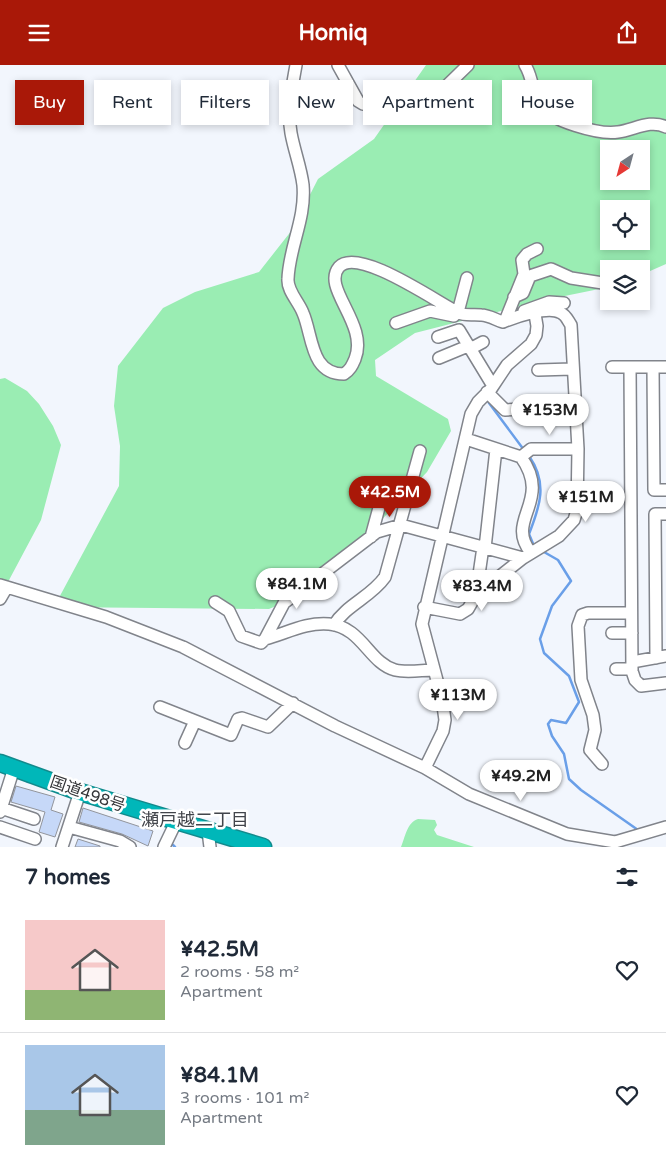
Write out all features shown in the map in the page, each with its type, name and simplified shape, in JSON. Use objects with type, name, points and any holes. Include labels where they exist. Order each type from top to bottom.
[{"type":"highway","name":"国道498号","points":[[7,766],[80,792],[176,822],[209,839],[263,847]]},
{"type":"street","points":[[296,65],[289,110],[291,132],[303,185],[303,209],[290,261],[288,281],[289,289],[304,315],[316,358],[334,374],[344,374],[352,367],[358,352],[355,325],[336,285],[335,276],[338,268],[344,262],[354,261],[376,267],[458,314]]},
{"type":"street","points":[[338,65],[358,101],[368,105],[392,99],[430,102],[468,65]]},
{"type":"street","points":[[525,65],[539,105],[555,116],[584,128],[605,133],[647,125],[660,124],[666,127]]},
{"type":"street","points":[[505,321],[524,274],[522,260],[527,254],[537,249]]},
{"type":"street","points":[[514,297],[523,293],[530,276],[551,269],[577,271]]},
{"type":"street","points":[[559,271],[571,279],[600,283]]},
{"type":"street","points":[[458,314],[468,278]]},
{"type":"street","points":[[416,295],[458,314]]},
{"type":"street","points":[[521,315],[525,310],[539,304],[558,301],[564,303]]},
{"type":"street","points":[[396,323],[430,311],[484,315],[505,321],[521,315],[554,310],[567,318],[573,334],[572,369],[578,449],[577,510],[574,520],[559,536],[527,556],[476,595]]},
{"type":"street","points":[[425,768],[443,731],[444,719],[434,670],[424,636],[422,624],[424,607],[471,414],[478,401],[490,389],[507,365],[531,344],[536,335],[535,314]]},
{"type":"street","points":[[438,337],[459,330],[490,389],[505,410],[574,407]]},
{"type":"street","points":[[440,358],[483,341]]},
{"type":"street","points":[[612,367],[666,367]]},
{"type":"street","points":[[630,367],[632,666],[635,680],[641,686],[666,683]]},
{"type":"street","points":[[653,367],[654,490],[666,490]]},
{"type":"street","points":[[538,370],[572,369]]},
{"type":"street","points":[[466,439],[496,449],[525,454],[578,449]]},
{"type":"street","points":[[424,607],[460,614],[468,609],[476,595],[484,548],[496,449]]},
{"type":"street","points":[[334,625],[338,618],[378,588],[385,577],[420,451]]},
{"type":"street","points":[[525,454],[534,488],[521,528],[527,556]]},
{"type":"street","points":[[371,537],[383,493]]},
{"type":"street","points":[[616,669],[661,657],[655,514],[666,514]]},
{"type":"street","points":[[215,602],[229,611],[241,636],[261,643],[284,603],[377,532],[401,525],[484,548],[527,556]]},
{"type":"street","points":[[0,599],[4,586],[106,617],[166,640],[240,674],[335,726],[425,768],[469,793],[567,834],[615,845],[666,827]]},
{"type":"street","points":[[602,764],[590,750],[595,730],[593,715],[581,679],[578,626],[582,615],[588,613],[631,613]]},
{"type":"street","points":[[265,639],[311,625],[334,625],[346,629],[359,637],[389,667],[396,670],[434,670]]},
{"type":"street","points":[[612,633],[632,633]]},
{"type":"street","points":[[160,707],[231,735],[238,719],[242,718],[268,727],[293,703]]},
{"type":"street","points":[[184,743],[195,721]]},
{"type":"street","points":[[7,766],[1,810],[34,819]]},
{"type":"street","points":[[62,847],[80,792]]},
{"type":"street","points":[[164,847],[176,822]]},
{"type":"street","points":[[0,827],[35,839]]},
{"type":"street","points":[[69,827],[120,841],[130,847]]},
{"type":"green space","points":[[426,65],[666,65],[666,264],[650,271],[650,260],[600,260],[600,289],[540,301],[415,333],[375,360],[376,376],[448,419],[451,431],[427,472],[370,532],[299,596],[269,609],[54,607],[119,486],[120,446],[114,406],[118,366],[163,308],[195,292],[259,272],[292,230],[318,179],[374,139],[384,125],[492,125],[492,80],[415,80]]},
{"type":"green space","points":[[5,378],[27,391],[39,404],[53,426],[61,445],[41,520],[0,597],[0,379]]},
{"type":"green space","points":[[418,819],[435,820],[437,825],[434,830],[437,835],[474,847],[401,847],[411,823]]},
{"type":"building","points":[[16,786],[55,797],[51,810],[63,814],[55,837],[39,832],[45,812],[11,802]]},
{"type":"building","points":[[83,808],[153,831],[148,846],[122,834],[79,822]]},
{"type":"building","points":[[78,839],[100,846],[100,847],[75,847]]},
{"type":"waterway","points":[[489,403],[524,450]]},
{"type":"waterway","points":[[529,456],[539,476],[540,485],[539,504],[529,534],[534,546]]},
{"type":"waterway","points":[[544,552],[558,560],[571,581],[552,606],[540,639],[544,653],[569,676],[579,702],[566,723],[551,720],[548,724],[552,736],[564,754],[569,779],[581,790],[638,830]]},
{"type":"waterway","points":[[18,777],[28,782]]},
{"type":"district","name":"瀬戸越二丁目","points":[[195,820]]}]
